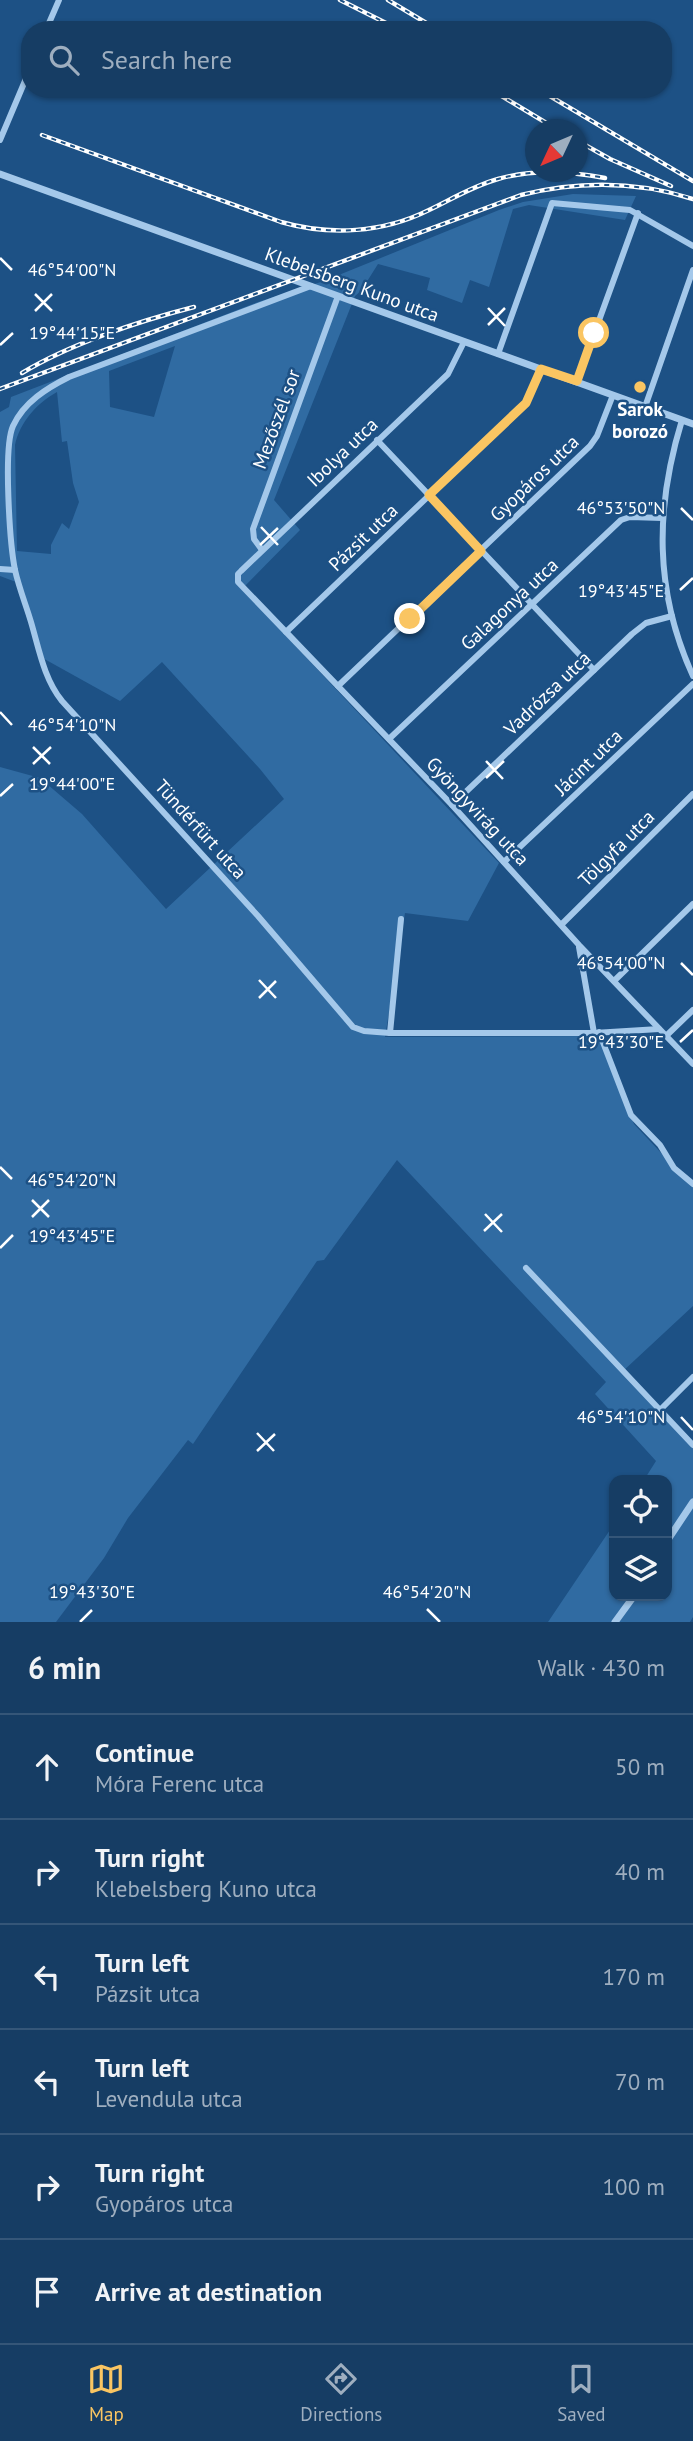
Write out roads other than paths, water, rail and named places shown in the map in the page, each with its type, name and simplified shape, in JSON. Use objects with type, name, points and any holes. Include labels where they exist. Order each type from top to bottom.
[{"type":"street","points":[[51,21],[59,0]]},
{"type":"street","points":[[0,140],[21,90]]},
{"type":"street","name":"Klebelsberg Kuno utca","points":[[0,174],[693,424]]},
{"type":"street","points":[[498,354],[552,203],[624,209],[638,213],[693,246]]},
{"type":"street","points":[[577,381],[638,213]]},
{"type":"street","points":[[645,407],[693,270]]},
{"type":"street","name":"Tündérfürt utca","points":[[311,286],[69,377],[30,402],[14,423],[8,443],[15,570],[49,683],[62,701],[258,916],[347,1023],[358,1029],[390,1033],[659,1029]]},
{"type":"street","name":"Mezőszél sor","points":[[262,550],[254,538],[253,529],[338,296]]},
{"type":"street","name":"Ibolya utca","points":[[238,582],[238,574],[262,550],[448,374],[464,342]]},
{"type":"street","name":"Pázsit utca","points":[[286,632],[526,403],[541,369]]},
{"type":"street","name":"Gyopáros utca","points":[[338,686],[590,446],[597,436],[613,395]]},
{"type":"street","points":[[682,420],[667,475],[662,518],[664,576],[671,616],[693,676]]},
{"type":"street","points":[[377,440],[594,670]]},
{"type":"street","name":"Galagonya utca","points":[[389,739],[621,520],[630,517],[662,518]]},
{"type":"street","points":[[0,569],[15,570]]},
{"type":"street","name":"Gyöngyvirág utca","points":[[238,582],[452,805],[579,945],[693,1064]]},
{"type":"street","name":"Vadrózsa utca","points":[[452,805],[639,627],[671,616]]},
{"type":"street","name":"Jácint utca","points":[[504,862],[693,684]]},
{"type":"street","name":"Tölgyfa utca","points":[[562,924],[693,794]]},
{"type":"street","points":[[614,981],[693,904]]},
{"type":"street","points":[[390,1033],[401,919]]},
{"type":"street","points":[[579,945],[597,1032],[631,1115],[660,1145],[674,1168],[693,1184]]},
{"type":"street","points":[[666,1036],[693,1010]]},
{"type":"street","points":[[526,1268],[693,1445]]},
{"type":"street","points":[[660,1409],[693,1377]]},
{"type":"street","points":[[669,1538],[693,1502]]},
{"type":"street","points":[[615,1622],[630,1601]]},
{"type":"railway","points":[[340,0],[382,21]]},
{"type":"railway","points":[[388,0],[423,21]]},
{"type":"railway","points":[[505,98],[540,119]]},
{"type":"railway","points":[[553,98],[693,181]]},
{"type":"railway","points":[[42,135],[281,222],[318,229],[356,230],[393,224],[480,185],[511,176],[551,172],[605,178]]},
{"type":"railway","points":[[588,147],[671,186]]},
{"type":"railway","points":[[0,389],[521,195],[564,187],[607,185],[651,189],[693,199]]},
{"type":"railway","points":[[22,373],[61,352],[105,334],[194,307]]},
{"type":"place","name":"Sarok borozó","points":[[640,387]]}]
